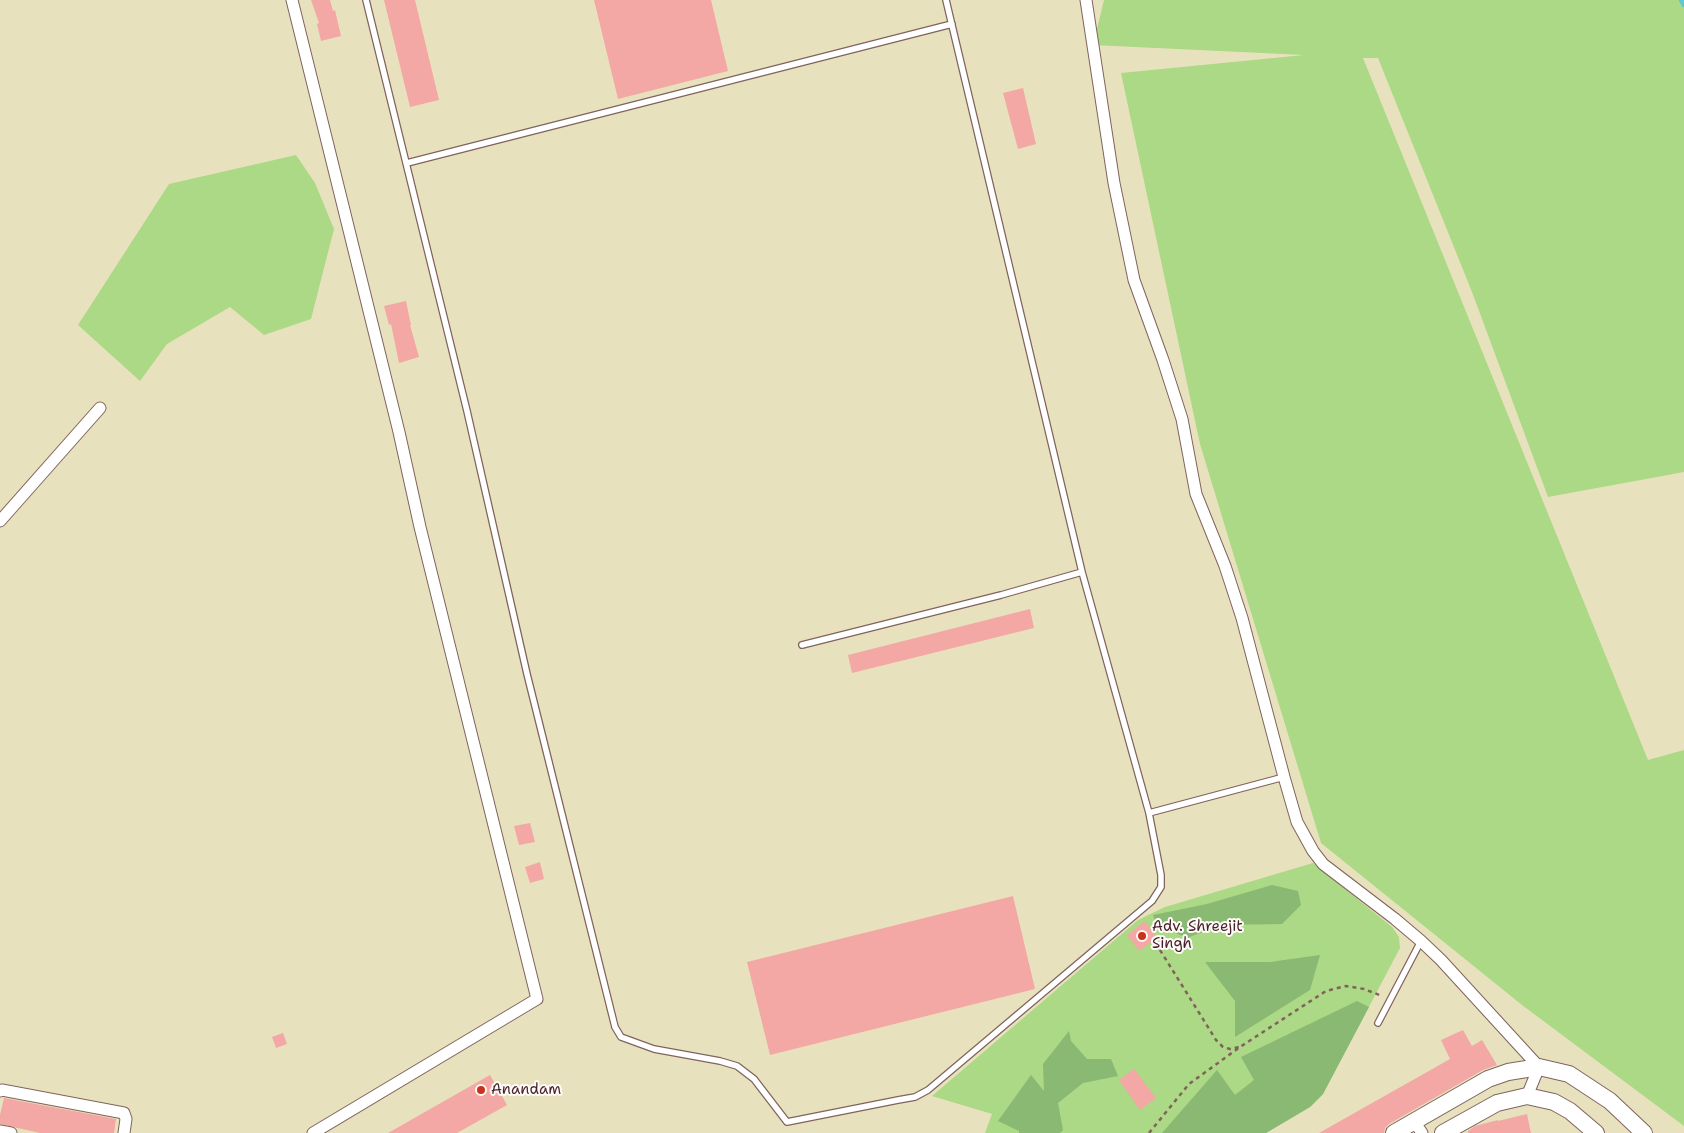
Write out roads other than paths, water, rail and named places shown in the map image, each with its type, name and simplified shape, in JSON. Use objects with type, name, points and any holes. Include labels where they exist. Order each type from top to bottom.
[{"type":"main road","points":[[1394,1133],[1418,1127],[1488,1079],[1508,1072],[1539,1067],[1569,1074],[1610,1101],[1644,1133]]},
{"type":"main road","points":[[1443,1133],[1497,1103],[1527,1096],[1554,1102],[1570,1111],[1596,1133]]},
{"type":"street","points":[[292,0],[537,999],[313,1133]]},
{"type":"street","points":[[1086,0],[1114,183],[1134,280],[1182,419],[1196,494],[1242,618],[1284,777],[1298,822],[1313,851],[1324,864],[1396,919],[1421,941],[1441,960],[1539,1067],[1527,1096]]},
{"type":"street","points":[[0,521],[100,408]]},
{"type":"street","points":[[0,1091],[124,1113],[126,1119],[124,1133]]},
{"type":"street","points":[[0,1131],[11,1133]]},
{"type":"lane","points":[[366,0],[467,411],[527,674],[615,1027],[621,1037],[654,1049],[737,1066],[754,1080],[787,1122],[914,1097],[928,1090],[1145,907],[1158,894],[1161,887],[1161,875],[1149,813],[1082,572],[946,0]]},
{"type":"lane","points":[[407,163],[952,24]]},
{"type":"lane","points":[[802,645],[1001,596],[1082,572]]},
{"type":"lane","points":[[1149,813],[1284,777]]},
{"type":"lane","points":[[1378,1023],[1421,941]]},
{"type":"waterway","points":[[1681,0],[1684,5]]},
{"type":"place","name":"Adv. Shreejit Singh","points":[[1142,936]]},
{"type":"place","name":"Anandam","points":[[481,1090]]}]
